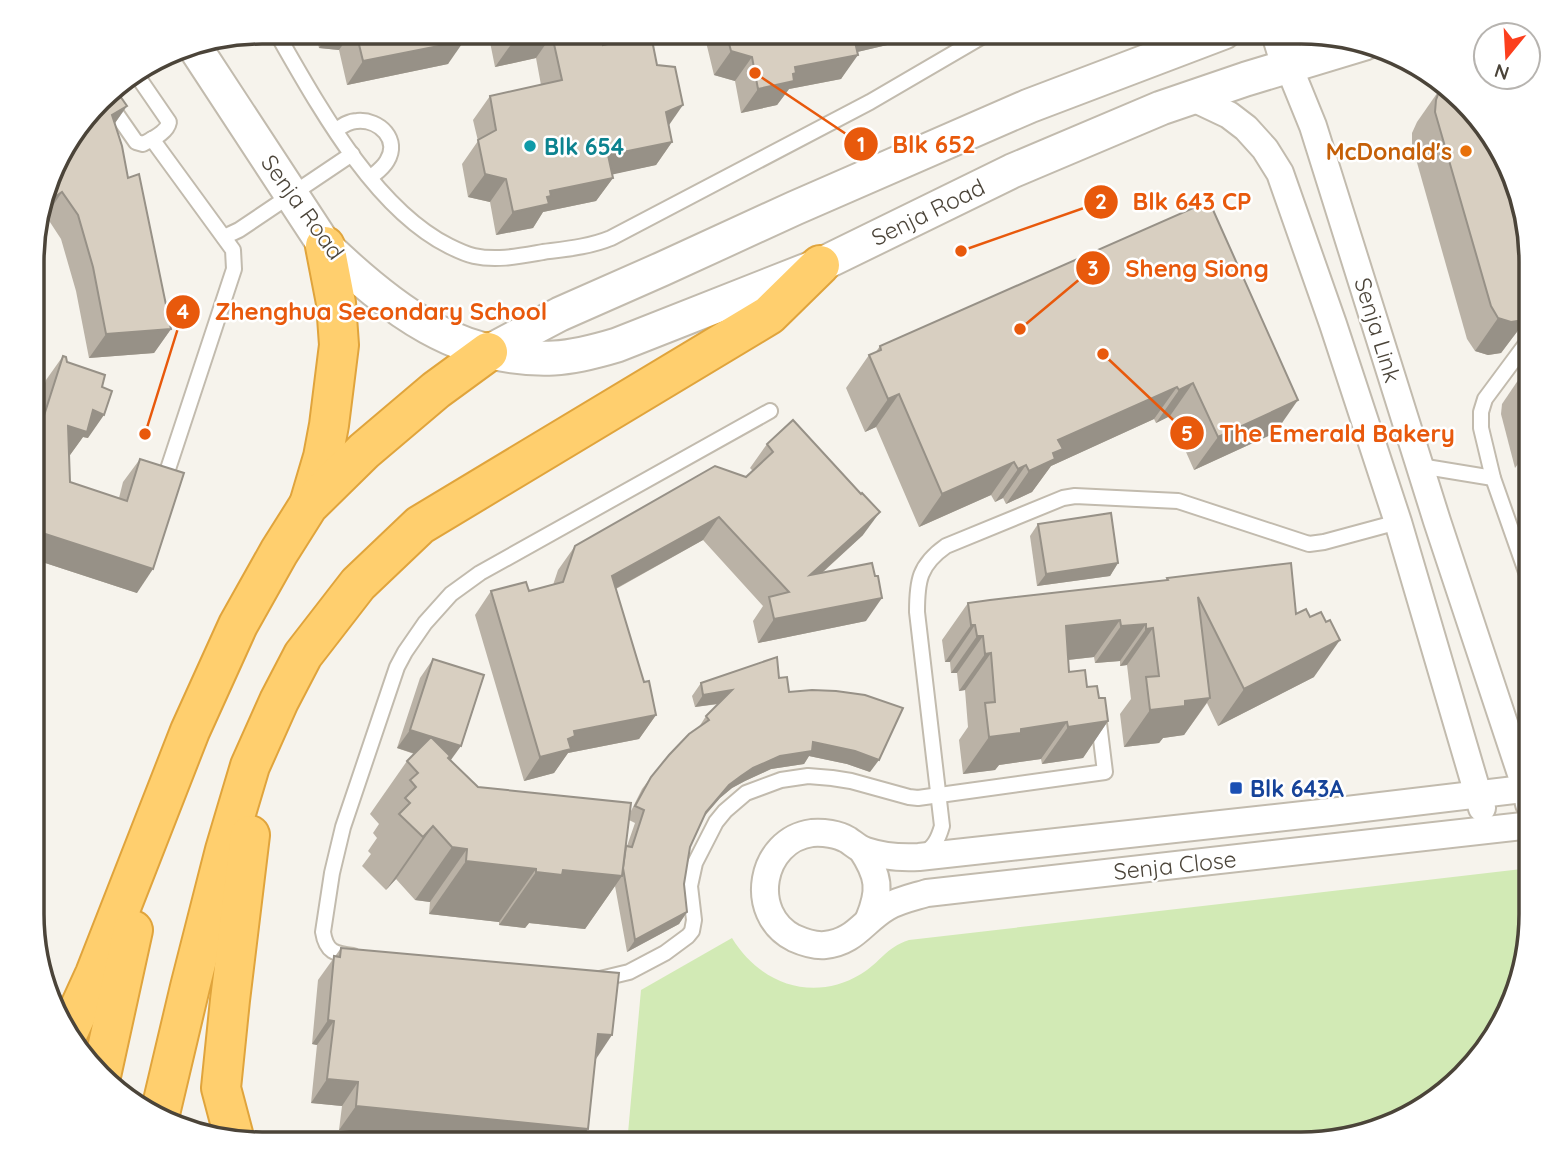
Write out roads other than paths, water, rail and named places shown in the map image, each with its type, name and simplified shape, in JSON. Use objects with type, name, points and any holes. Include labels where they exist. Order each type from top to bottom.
[{"type":"highway","points":[[308,506],[323,457],[339,345],[336,303],[325,246]]},
{"type":"highway","points":[[162,1107],[225,850],[250,766],[278,701],[303,655],[358,584],[420,525],[769,315],[820,265]]},
{"type":"highway","points":[[73,1023],[95,974],[190,730],[238,625],[279,552],[308,506],[364,451],[436,390],[488,352]]},
{"type":"highway","points":[[232,1130],[221,1088],[250,835],[250,766]]},
{"type":"highway","points":[[104,1064],[162,802]]},
{"type":"street","points":[[488,352],[560,314],[795,208],[1030,106],[1193,44]]},
{"type":"street","name":"Senja Link","points":[[1282,44],[1313,126],[1420,466],[1519,767]]},
{"type":"street","name":"Senja Road","points":[[198,53],[325,246],[373,289],[417,321],[466,346],[520,357],[555,358],[617,345],[820,265],[1012,171],[1161,108],[1347,49]]},
{"type":"street","name":"Senja Link","points":[[1191,97],[1229,115],[1246,128],[1265,149],[1280,173],[1398,522],[1478,793]]},
{"type":"street","points":[[1478,793],[1486,831]]},
{"type":"street","name":"Senja Close","points":[[1519,796],[1478,793],[1316,814],[919,857],[896,858],[862,850],[846,839],[829,833],[810,833],[793,840],[778,851],[768,867],[764,885],[766,904],[774,921],[787,934],[804,943],[822,946],[841,942],[857,933],[869,919],[888,906],[927,893],[1519,827]]},
{"type":"street","points":[[862,850],[872,866],[877,883],[876,902],[869,919]]},
{"type":"lane","points":[[283,44],[352,154],[401,213],[437,240],[472,256],[505,258],[598,243],[870,102],[969,44]]},
{"type":"lane","points":[[111,105],[136,142],[143,144],[167,128],[169,122],[140,80]]},
{"type":"lane","points":[[336,130],[357,121],[372,123],[386,131],[392,145],[390,156],[382,169],[370,177]]},
{"type":"lane","points":[[152,139],[233,250],[234,268],[168,469]]},
{"type":"lane","points":[[224,237],[239,230],[352,154]]},
{"type":"lane","points":[[1519,353],[1485,399],[1481,428],[1493,478],[1519,552]]},
{"type":"lane","points":[[368,958],[337,954],[325,943],[323,932],[332,873],[342,827],[391,684],[405,652],[425,623],[451,594],[480,573],[770,411]]},
{"type":"lane","points":[[1420,466],[1493,478]]},
{"type":"lane","points":[[919,857],[934,846],[942,827],[917,612],[917,592],[926,564],[946,546],[1069,496],[1170,500],[1309,544],[1398,522]]},
{"type":"lane","points":[[581,979],[594,981],[629,972],[665,953],[688,936],[694,920],[690,886],[695,863],[724,811],[746,793],[781,780],[808,776],[851,781],[913,798],[1105,772],[1097,710]]},
{"type":"lane","points":[[942,827],[962,845],[975,851]]},
{"type":"place","name":"Blk 652","points":[[755,73]]},
{"type":"place","name":"Blk 654","points":[[530,146]]},
{"type":"place","name":"McDonald's","points":[[1466,151]]},
{"type":"place","name":"Blk 643 CP","points":[[961,251]]},
{"type":"place","name":"Sheng Siong","points":[[1020,329]]},
{"type":"place","name":"The Emerald Bakery","points":[[1103,354]]},
{"type":"place","name":"Zhenghua Secondary School","points":[[145,434]]},
{"type":"place","name":"Blk 643A","points":[[1236,788]]}]
